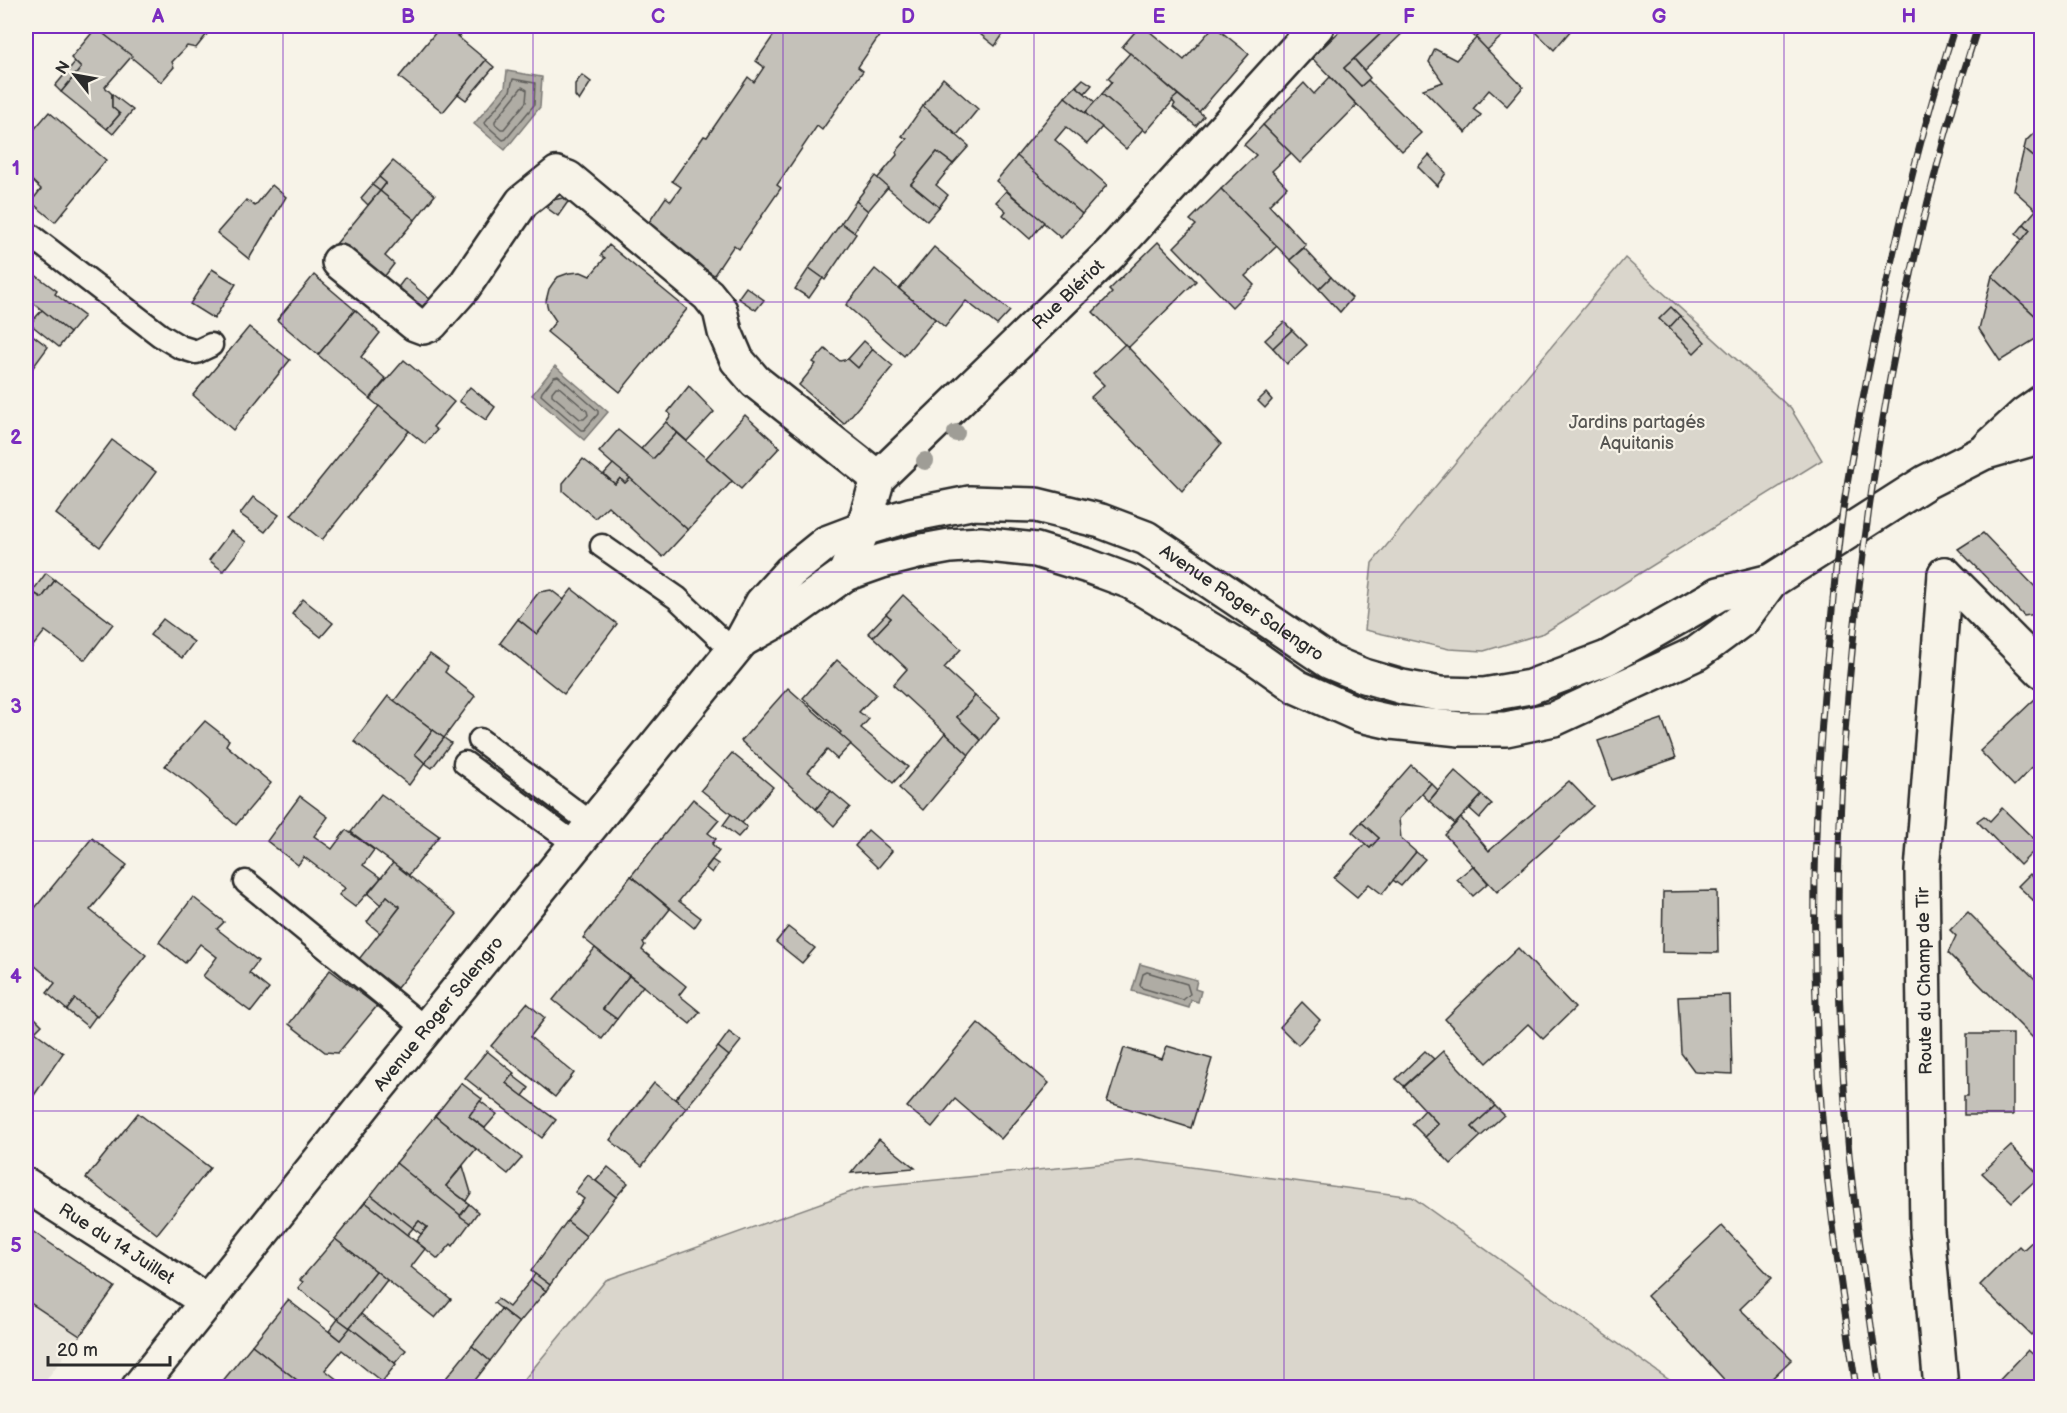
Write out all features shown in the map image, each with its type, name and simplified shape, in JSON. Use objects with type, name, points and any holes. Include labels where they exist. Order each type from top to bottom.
[{"type":"main road","name":"Rue Blériot","points":[[845,574],[863,529],[878,478],[1111,253],[1317,26]]},
{"type":"main road","points":[[339,262],[416,324],[423,327],[437,318],[463,288],[522,202],[557,174],[568,178],[708,295],[720,310],[725,332],[736,360],[755,381],[878,478]]},
{"type":"main road","points":[[1983,453],[2025,414],[2042,402]]},
{"type":"main road","points":[[1983,453],[2042,436]]},
{"type":"main road","name":"Avenue Roger Salengro","points":[[138,1388],[208,1302],[252,1243],[737,645],[762,603],[790,572],[826,543],[910,514],[970,503],[1036,505],[1101,521],[1146,538],[1330,662],[1364,676],[1402,687],[1440,694],[1484,695],[1530,687],[1607,658],[1719,594],[1771,581],[1926,482],[1983,453]]},
{"type":"main road","name":"Avenue Roger Salengro","points":[[737,645],[789,614],[845,574],[917,552],[950,546],[980,544],[1036,550],[1131,582],[1249,653],[1297,687],[1349,711],[1391,722],[1460,729],[1506,729],[1554,719],[1697,653],[1743,619],[1771,581]]},
{"type":"main road","name":"Route du Champ de Tir","points":[[1941,1388],[1927,1230],[1922,871],[1946,574],[2042,671]]},
{"type":"main road","name":"Rue du 14 Juillet","points":[[26,1185],[208,1302]]},
{"type":"lane","points":[[26,232],[160,335],[180,347],[195,352],[211,345]]},
{"type":"lane","points":[[602,546],[677,598],[737,645]]},
{"type":"lane","points":[[480,740],[583,834]]},
{"type":"lane","points":[[465,763],[583,834]]},
{"type":"lane","points":[[246,882],[427,1030]]},
{"type":"shaded area","points":[[26,1227],[115,1287],[41,1387],[26,1387]]},
{"type":"green space","name":"Jardins partagés Aquitanis","points":[[1625,258],[1791,409],[1822,460],[1544,633],[1484,651],[1449,649],[1365,630],[1372,563]]},
{"type":"green space","points":[[1139,1160],[1412,1197],[1679,1387],[518,1387],[606,1280],[865,1187]]},
{"type":"water","points":[[507,71],[542,77],[540,107],[505,150],[474,124],[505,87]]},
{"type":"water","points":[[555,366],[608,412],[584,440],[532,395]]},
{"type":"water","points":[[1140,964],[1197,980],[1195,989],[1201,991],[1198,1002],[1191,1000],[1189,1008],[1132,991]]},
{"type":"building","points":[[98,26],[197,26],[207,34],[196,48],[187,46],[172,62],[174,67],[161,82],[96,28]]},
{"type":"building","points":[[197,26],[208,26],[212,29],[207,34]]},
{"type":"building","points":[[441,26],[456,26],[451,31],[486,60],[443,112],[399,77]]},
{"type":"building","points":[[456,26],[468,26],[459,37],[451,31]]},
{"type":"building","points":[[780,26],[886,26],[858,67],[863,71],[822,130],[817,126],[777,185],[781,188],[739,249],[734,245],[714,275],[645,228],[666,197],[671,201],[681,187],[672,181],[704,136],[707,137],[748,77],[754,82],[764,67],[756,61]]},
{"type":"building","points":[[978,26],[1009,26],[995,46],[975,30]]},
{"type":"building","points":[[1140,26],[1143,26],[1184,60],[1214,26],[1249,54],[1199,112],[1122,47]]},
{"type":"building","points":[[1345,26],[1389,26],[1344,68],[1361,86],[1368,80],[1421,133],[1402,151],[1312,58]]},
{"type":"building","points":[[1389,26],[1409,27],[1364,70],[1354,59]]},
{"type":"building","points":[[1464,26],[1488,26],[1476,38]]},
{"type":"building","points":[[1488,26],[1513,26],[1487,50],[1476,38]]},
{"type":"building","points":[[1530,26],[1567,26],[1571,30],[1554,50]]},
{"type":"building","points":[[96,28],[132,56],[105,87],[112,94],[112,107],[120,114],[107,129],[61,92],[81,68],[71,58]]},
{"type":"building","points":[[1476,38],[1523,87],[1507,106],[1489,90],[1473,109],[1481,115],[1466,133],[1423,89],[1443,82],[1429,62],[1435,49],[1456,60]]},
{"type":"building","points":[[1130,53],[1178,95],[1146,132],[1102,94],[1112,82],[1108,78]]},
{"type":"building","points":[[1354,59],[1370,78],[1361,86],[1344,68]]},
{"type":"building","points":[[486,60],[494,67],[466,100],[458,94]]},
{"type":"building","points":[[75,62],[81,68],[61,92],[55,86]]},
{"type":"building","points":[[582,75],[591,82],[579,101],[575,96],[575,84]]},
{"type":"building","points":[[1330,77],[1357,105],[1300,163],[1263,125],[1304,83],[1314,94]]},
{"type":"building","points":[[943,78],[978,109],[957,135],[923,106]]},
{"type":"building","points":[[1083,79],[1092,85],[1085,93],[1076,86]]},
{"type":"building","points":[[1076,86],[1095,102],[1085,113],[1065,97]]},
{"type":"building","points":[[112,94],[133,110],[113,134],[107,129],[120,114],[112,107]]},
{"type":"building","points":[[1102,94],[1143,129],[1126,149],[1085,113]]},
{"type":"building","points":[[1178,95],[1204,116],[1196,126],[1173,107],[1175,104],[1172,100]]},
{"type":"building","points":[[1065,97],[1102,127],[1087,144],[1066,127],[1055,140],[1107,185],[1082,214],[1016,157]]},
{"type":"building","points":[[923,106],[969,146],[953,164],[937,152],[911,184],[939,207],[927,221],[877,179],[897,155],[896,152],[907,139],[902,136]]},
{"type":"building","points":[[49,112],[106,160],[55,222],[31,202],[41,189],[26,175],[26,139]]},
{"type":"building","points":[[1263,125],[1291,153],[1272,171],[1287,187],[1269,205],[1306,245],[1290,260],[1221,189],[1256,155],[1244,145]]},
{"type":"building","points":[[2042,125],[2042,164],[2024,149],[2026,141]]},
{"type":"building","points":[[2024,149],[2042,164],[2042,322],[1992,276],[2030,230],[2024,224],[2036,210],[2014,190]]},
{"type":"building","points":[[937,152],[953,164],[936,185],[948,195],[939,207],[911,184]]},
{"type":"building","points":[[1429,155],[1446,173],[1437,186],[1418,167]]},
{"type":"building","points":[[1017,156],[1082,214],[1061,238],[996,181]]},
{"type":"building","points":[[393,161],[435,195],[415,220],[380,191],[386,183],[379,177]]},
{"type":"building","points":[[875,176],[888,187],[868,211],[856,201]]},
{"type":"building","points":[[379,177],[386,183],[380,191],[372,185]]},
{"type":"building","points":[[272,185],[286,197],[249,259],[217,233],[246,200],[255,206]]},
{"type":"building","points":[[372,185],[380,191],[368,205],[361,198]]},
{"type":"building","points":[[1221,189],[1277,246],[1245,276],[1254,285],[1232,307],[1174,247],[1196,225],[1190,220]]},
{"type":"building","points":[[380,191],[415,220],[385,256],[394,264],[381,281],[336,244]]},
{"type":"building","points":[[1006,191],[1044,222],[1030,239],[1003,215],[1006,211],[996,202]]},
{"type":"building","points":[[572,196],[558,216],[547,208],[553,200]]},
{"type":"building","points":[[856,201],[868,211],[854,232],[841,223]]},
{"type":"building","points":[[841,223],[856,234],[825,280],[809,268]]},
{"type":"building","points":[[2024,224],[2030,230],[2022,240],[2016,234]]},
{"type":"building","points":[[1158,242],[1196,281],[1128,348],[1093,312],[1112,293],[1109,290]]},
{"type":"building","points":[[609,245],[687,309],[620,392],[547,332],[556,321],[546,301],[553,283],[558,277],[569,273],[581,272],[590,276],[605,258],[601,255]]},
{"type":"building","points":[[934,247],[1010,311],[997,325],[966,301],[945,327],[899,289]]},
{"type":"building","points":[[1304,248],[1331,277],[1319,289],[1290,260]]},
{"type":"building","points":[[809,268],[823,278],[809,298],[795,289]]},
{"type":"building","points":[[212,269],[236,284],[214,319],[190,304]]},
{"type":"building","points":[[875,269],[935,319],[904,356],[846,305]]},
{"type":"building","points":[[34,274],[57,291],[55,294],[84,316],[70,333],[26,297],[26,285]]},
{"type":"building","points":[[314,275],[355,310],[318,355],[277,320]]},
{"type":"building","points":[[1992,276],[2042,322],[2042,335],[2000,361],[1979,329]]},
{"type":"building","points":[[1331,277],[1352,298],[1340,312],[1319,289]]},
{"type":"building","points":[[405,278],[432,301],[424,312],[396,290]]},
{"type":"building","points":[[746,287],[764,300],[756,310],[738,298]]},
{"type":"building","points":[[1671,307],[1680,316],[1669,328],[1659,319]]},
{"type":"building","points":[[42,310],[70,333],[59,347],[30,324]]},
{"type":"building","points":[[355,310],[380,333],[361,357],[386,379],[370,399],[318,355]]},
{"type":"building","points":[[1680,316],[1705,342],[1694,353],[1669,328]]},
{"type":"building","points":[[1284,322],[1292,330],[1273,348],[1265,340]]},
{"type":"building","points":[[249,327],[290,360],[233,430],[193,395]]},
{"type":"building","points":[[26,330],[48,347],[26,377]]},
{"type":"building","points":[[1292,330],[1307,345],[1287,364],[1273,348]]},
{"type":"building","points":[[864,341],[873,349],[858,368],[848,359]]},
{"type":"building","points":[[1125,344],[1221,444],[1182,491],[1091,397],[1104,385],[1093,374]]},
{"type":"building","points":[[825,349],[840,361],[848,359],[858,368],[873,349],[893,366],[844,424],[799,385],[816,364],[813,362]]},
{"type":"building","points":[[404,360],[454,402],[433,427],[437,430],[425,444],[370,399]]},
{"type":"building","points":[[689,386],[714,412],[687,441],[666,422],[671,415],[668,412]]},
{"type":"building","points":[[470,387],[495,407],[486,420],[459,401]]},
{"type":"building","points":[[1266,393],[1272,400],[1265,408],[1258,401]]},
{"type":"building","points":[[379,406],[409,431],[322,540],[291,515]]},
{"type":"building","points":[[745,415],[780,447],[741,489],[706,458]]},
{"type":"building","points":[[666,422],[677,433],[653,459],[641,449]]},
{"type":"building","points":[[618,430],[653,459],[677,433],[732,481],[688,530],[599,452]]},
{"type":"building","points":[[112,440],[156,472],[100,547],[56,514]]},
{"type":"building","points":[[583,459],[615,484],[620,478],[625,483],[630,478],[688,530],[663,557],[608,506],[595,518],[563,491],[563,483]]},
{"type":"building","points":[[613,464],[630,478],[625,483],[620,478],[615,484],[604,474]]},
{"type":"building","points":[[253,497],[279,515],[265,532],[240,514]]},
{"type":"building","points":[[231,531],[246,542],[223,571],[209,560]]},
{"type":"building","points":[[1983,533],[2042,594],[2042,613],[2024,616],[1958,549]]},
{"type":"building","points":[[46,573],[55,580],[42,598],[32,592]]},
{"type":"building","points":[[55,580],[113,624],[85,660],[45,631],[29,651],[26,648],[26,600],[32,592],[42,598]]},
{"type":"building","points":[[572,589],[617,624],[564,694],[500,643],[518,619],[537,634]]},
{"type":"building","points":[[551,590],[564,600],[537,634],[518,619],[539,592]]},
{"type":"building","points":[[903,595],[961,649],[944,668],[975,696],[957,717],[981,740],[969,755],[893,685],[907,669],[873,637],[891,618],[886,614]]},
{"type":"building","points":[[303,599],[333,623],[321,637],[292,614]]},
{"type":"building","points":[[886,614],[891,618],[873,637],[868,633]]},
{"type":"building","points":[[163,619],[194,642],[182,658],[150,635]]},
{"type":"building","points":[[430,654],[448,667],[445,672],[475,696],[444,738],[394,701]]},
{"type":"building","points":[[837,660],[876,694],[859,712],[869,719],[861,728],[908,767],[893,783],[803,698]]},
{"type":"building","points":[[788,688],[851,744],[837,759],[827,750],[808,772],[831,791],[816,809],[741,741]]},
{"type":"building","points":[[388,696],[433,730],[415,754],[425,763],[409,785],[354,741]]},
{"type":"building","points":[[975,696],[999,717],[981,740],[957,717]]},
{"type":"building","points":[[2036,698],[2042,703],[2042,766],[2037,762],[2014,786],[1980,751]]},
{"type":"building","points":[[1662,719],[1676,758],[1612,780],[1598,741]]},
{"type":"building","points":[[205,721],[229,740],[226,745],[271,783],[236,825],[191,785],[165,766]]},
{"type":"building","points":[[433,730],[444,738],[425,763],[415,754]]},
{"type":"building","points":[[945,733],[969,755],[923,810],[899,788]]},
{"type":"building","points":[[444,738],[451,743],[432,768],[425,763]]},
{"type":"building","points":[[732,753],[773,787],[742,823],[701,790]]},
{"type":"building","points":[[1411,765],[1431,783],[1399,819],[1401,839],[1416,852],[1382,894],[1369,884],[1357,897],[1334,878],[1365,844],[1370,848],[1379,838],[1361,822]]},
{"type":"building","points":[[1455,771],[1482,795],[1455,824],[1429,801]]},
{"type":"building","points":[[1569,781],[1593,806],[1497,892],[1445,835],[1461,818],[1489,851]]},
{"type":"building","points":[[1431,783],[1438,790],[1429,801],[1422,794]]},
{"type":"building","points":[[831,791],[850,807],[834,826],[816,809]]},
{"type":"building","points":[[381,794],[439,836],[409,875],[351,832]]},
{"type":"building","points":[[1482,795],[1492,804],[1480,818],[1470,809]]},
{"type":"building","points":[[300,796],[328,817],[314,836],[332,849],[346,830],[374,850],[363,865],[381,878],[355,907],[339,895],[345,888],[304,857],[298,865],[267,841]]},
{"type":"building","points":[[693,799],[719,820],[708,833],[716,839],[712,844],[719,851],[679,901],[701,918],[694,928],[631,876]]},
{"type":"building","points":[[2002,808],[2033,838],[2042,830],[2042,843],[2020,865],[1977,821],[1984,816],[1990,821]]},
{"type":"building","points":[[731,814],[747,827],[738,837],[723,825]]},
{"type":"building","points":[[1361,822],[1379,838],[1370,848],[1352,832]]},
{"type":"building","points":[[868,830],[892,851],[878,868],[855,846]]},
{"type":"building","points":[[92,838],[127,865],[90,910],[146,955],[97,1017],[75,999],[67,1010],[47,993],[55,983],[34,965],[30,969],[26,965],[26,919]]},
{"type":"building","points":[[1416,852],[1425,859],[1401,886],[1393,880]]},
{"type":"building","points":[[712,860],[718,864],[712,873],[706,868]]},
{"type":"building","points":[[393,863],[457,914],[397,988],[359,959],[400,907],[387,896],[381,905],[368,894]]},
{"type":"building","points":[[1473,866],[1488,883],[1473,896],[1457,879]]},
{"type":"building","points":[[2030,874],[2042,886],[2042,892],[2033,900],[2018,886]]},
{"type":"building","points":[[631,876],[670,909],[643,943],[645,945],[642,950],[686,986],[679,995],[700,1012],[690,1024],[583,938]]},
{"type":"building","points":[[1717,891],[1718,953],[1662,952],[1663,892]]},
{"type":"building","points":[[2042,892],[2042,909],[2033,900]]},
{"type":"building","points":[[387,896],[400,907],[380,933],[367,922]]},
{"type":"building","points":[[193,897],[224,922],[217,929],[258,961],[249,973],[269,989],[251,1012],[203,976],[217,957],[200,944],[185,963],[159,942]]},
{"type":"building","points":[[1968,912],[2042,986],[2042,1047],[1948,953],[1956,936],[1950,930]]},
{"type":"building","points":[[788,927],[815,948],[802,963],[776,942]]},
{"type":"building","points":[[595,948],[629,976],[603,1009],[617,1019],[602,1039],[553,1000]]},
{"type":"building","points":[[1518,948],[1575,1008],[1543,1039],[1528,1024],[1487,1063],[1445,1019]]},
{"type":"building","points":[[330,970],[377,1006],[338,1053],[325,1052],[289,1024]]},
{"type":"building","points":[[629,976],[643,986],[617,1019],[603,1009]]},
{"type":"building","points":[[1730,995],[1732,1074],[1695,1072],[1681,1053],[1678,997]]},
{"type":"building","points":[[75,999],[96,1016],[88,1027],[67,1010]]},
{"type":"building","points":[[1302,1002],[1320,1020],[1298,1045],[1280,1027]]},
{"type":"building","points":[[527,1003],[545,1018],[530,1037],[574,1073],[555,1097],[491,1046]]},
{"type":"building","points":[[30,1013],[42,1025],[35,1032],[63,1053],[26,1107],[26,1019]]},
{"type":"building","points":[[978,1023],[1049,1083],[1001,1139],[955,1099],[932,1127],[907,1107]]},
{"type":"building","points":[[729,1032],[741,1041],[729,1056],[718,1047]]},
{"type":"building","points":[[1967,1034],[2013,1034],[2013,1115],[1964,1115],[1964,1096],[1968,1096]]},
{"type":"building","points":[[1167,1046],[1212,1059],[1191,1128],[1107,1102],[1124,1048],[1162,1059]]},
{"type":"building","points":[[718,1047],[729,1056],[686,1108],[675,1099]]},
{"type":"building","points":[[487,1051],[514,1073],[506,1083],[556,1120],[542,1138],[465,1078]]},
{"type":"building","points":[[1425,1051],[1434,1059],[1404,1086],[1396,1079]]},
{"type":"building","points":[[1443,1051],[1495,1106],[1472,1127],[1481,1136],[1451,1164],[1425,1137],[1438,1124],[1404,1087]]},
{"type":"building","points":[[512,1075],[529,1088],[523,1096],[506,1083]]},
{"type":"building","points":[[461,1083],[482,1099],[469,1116],[522,1158],[508,1174],[435,1116]]},
{"type":"building","points":[[654,1083],[686,1108],[642,1166],[610,1140]]},
{"type":"building","points":[[480,1101],[497,1114],[485,1128],[469,1116]]},
{"type":"building","points":[[1495,1106],[1504,1115],[1481,1136],[1472,1127]]},
{"type":"building","points":[[1425,1110],[1438,1124],[1425,1137],[1412,1124]]},
{"type":"building","points":[[138,1113],[210,1168],[157,1234],[86,1178]]},
{"type":"building","points":[[435,1116],[476,1149],[446,1186],[469,1204],[460,1216],[396,1163]]},
{"type":"building","points":[[879,1139],[915,1168],[851,1173]]},
{"type":"building","points":[[2011,1146],[2040,1176],[2012,1202],[1982,1173]]},
{"type":"building","points":[[396,1163],[470,1223],[453,1246],[451,1244],[438,1259],[416,1241],[427,1227],[419,1221],[413,1228],[371,1195]]},
{"type":"building","points":[[463,1166],[471,1193],[466,1201],[446,1186]]},
{"type":"building","points":[[608,1167],[628,1183],[616,1197],[596,1181]]},
{"type":"building","points":[[588,1175],[616,1197],[586,1236],[567,1221],[584,1199],[575,1192]]},
{"type":"building","points":[[371,1195],[413,1228],[407,1235],[365,1202]]},
{"type":"building","points":[[365,1202],[425,1249],[411,1267],[451,1299],[435,1318],[335,1239]]},
{"type":"building","points":[[469,1204],[478,1212],[470,1223],[460,1216]]},
{"type":"building","points":[[419,1221],[427,1227],[421,1234],[413,1228]]},
{"type":"building","points":[[567,1221],[586,1236],[550,1285],[531,1271]]},
{"type":"building","points":[[1722,1226],[1772,1278],[1740,1309],[1792,1359],[1762,1388],[1732,1388],[1647,1296]]},
{"type":"building","points":[[26,1227],[115,1287],[80,1336],[26,1300]]},
{"type":"building","points":[[2037,1237],[2042,1242],[2042,1324],[2031,1335],[1980,1285],[2019,1246],[2023,1250]]},
{"type":"building","points":[[335,1239],[376,1271],[338,1319],[298,1288],[303,1282],[300,1280]]},
{"type":"building","points":[[376,1271],[387,1280],[350,1328],[338,1319]]},
{"type":"building","points":[[535,1274],[550,1285],[546,1291],[531,1280]]},
{"type":"building","points":[[531,1280],[546,1291],[519,1323],[494,1303],[498,1299],[509,1307]]},
{"type":"building","points":[[288,1300],[340,1340],[350,1327],[396,1364],[382,1382],[342,1350],[325,1370],[348,1388],[307,1388],[252,1345]]},
{"type":"building","points":[[501,1309],[519,1323],[490,1361],[472,1346]]},
{"type":"building","points":[[361,1314],[406,1350],[395,1363],[350,1327]]},
{"type":"building","points":[[338,1319],[350,1328],[340,1340],[329,1331]]},
{"type":"building","points":[[252,1345],[307,1388],[217,1388]]},
{"type":"building","points":[[472,1346],[490,1361],[469,1388],[438,1388]]},
{"type":"building","points":[[2028,1350],[2042,1362],[2042,1388],[1992,1388]]},
{"type":"railway","points":[[1856,1388],[1828,1183],[1820,1088],[1815,954],[1820,754],[1840,528],[1848,478],[1890,266],[1931,105],[1955,26]]},
{"type":"railway","points":[[1880,1388],[1852,1183],[1841,1042],[1838,877],[1845,732],[1868,516],[1891,374],[1920,233],[1978,26]]}]
